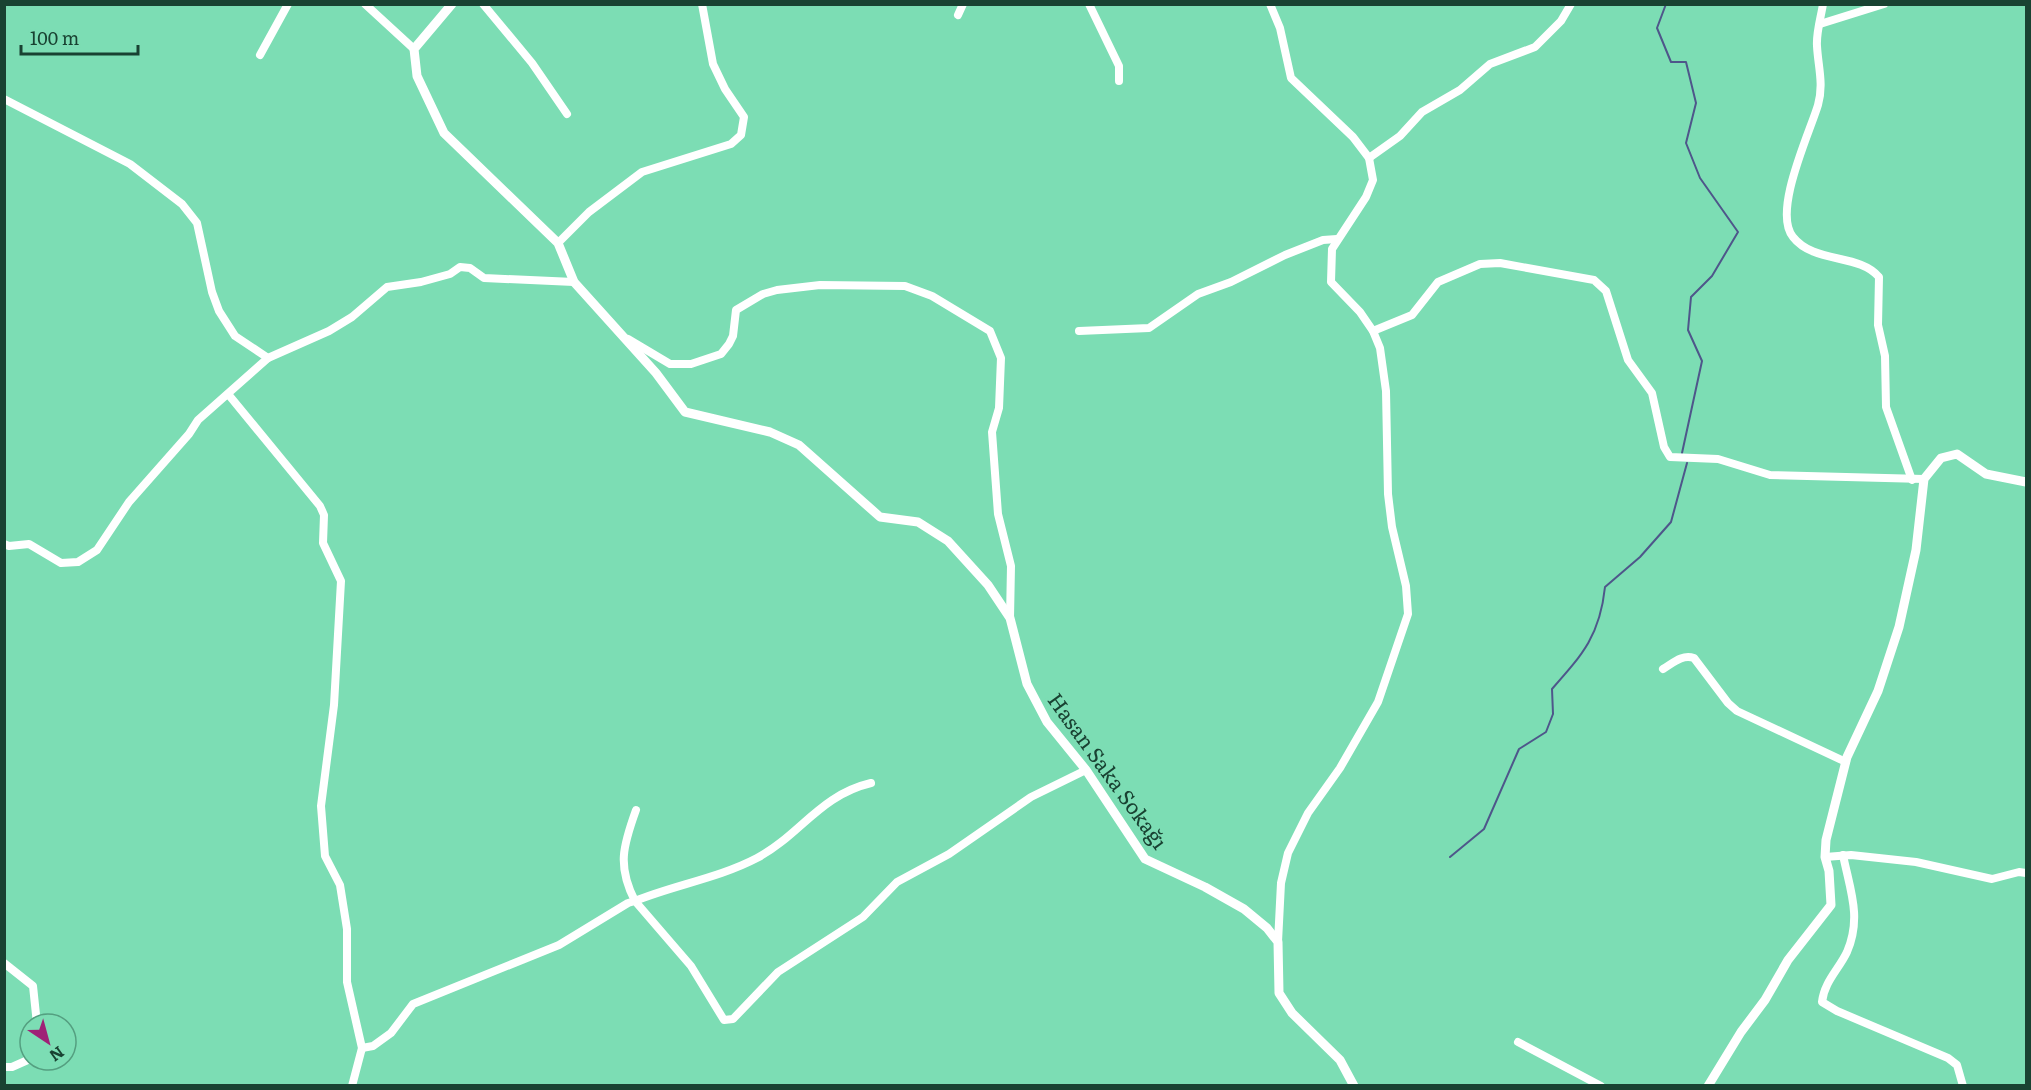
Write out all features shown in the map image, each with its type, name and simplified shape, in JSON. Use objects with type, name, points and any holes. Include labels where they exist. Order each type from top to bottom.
[{"type":"street","points":[[260,55],[288,4]]},
{"type":"street","points":[[365,4],[414,49],[452,4]]},
{"type":"street","points":[[483,4],[532,63],[567,114]]},
{"type":"street","points":[[558,243],[589,212],[642,172],[731,144],[741,135],[744,117],[724,89],[713,64],[702,4]]},
{"type":"street","points":[[958,15],[963,4]]},
{"type":"street","points":[[1089,4],[1119,66],[1119,81]]},
{"type":"street","points":[[1270,4],[1280,28],[1291,78],[1353,137],[1370,158],[1373,180],[1366,197],[1337,239],[1330,260],[1331,282],[1360,312],[1373,331],[1384,372],[1388,494],[1394,535],[1406,586],[1408,614],[1381,696],[1340,768],[1308,813],[1288,853],[1281,883],[1278,942],[1279,993],[1292,1013],[1340,1060],[1354,1086]]},
{"type":"street","points":[[1370,158],[1400,136],[1422,112],[1460,90],[1490,64],[1535,48],[1561,21],[1571,4]]},
{"type":"street","points":[[1822,4],[1816,43],[1821,89],[1792,176],[1789,230],[1793,238],[1807,248],[1866,267],[1879,278],[1878,325],[1885,356],[1886,407],[1912,480]]},
{"type":"street","points":[[1820,24],[1884,4]]},
{"type":"street","name":"Hasan Saka Sokağı","points":[[414,49],[417,76],[444,133],[558,243],[574,282],[623,336],[685,412],[770,432],[799,445],[880,517],[918,522],[948,541],[988,585],[1010,618],[1028,684],[1047,722],[1086,770],[1145,860],[1170,873],[1205,886],[1244,909],[1267,928],[1278,942]]},
{"type":"street","points":[[4,99],[130,164],[182,204],[197,223],[212,292],[219,311],[235,336],[268,358]]},
{"type":"street","points":[[1079,331],[1149,328],[1198,294],[1232,282],[1285,255],[1323,240],[1337,239]]},
{"type":"street","points":[[1373,331],[1413,315],[1438,282],[1480,264],[1500,263],[1594,280],[1606,291],[1628,360],[1652,393],[1664,447],[1670,457],[1718,459],[1770,475],[1924,479]]},
{"type":"street","points":[[4,544],[9,546],[29,544],[61,563],[78,562],[97,549],[129,502],[189,434],[198,420],[268,358],[329,332],[352,317],[387,287],[422,282],[450,274],[460,267],[470,268],[484,278],[574,282]]},
{"type":"street","points":[[623,336],[670,364],[691,364],[720,354],[733,336],[736,310],[763,294],[820,285],[905,286],[932,296],[990,331],[1001,358],[999,408],[992,432],[998,514],[1011,566],[1010,618]]},
{"type":"street","points":[[228,394],[320,506],[324,514],[323,543],[341,581],[334,705],[321,806],[325,856],[340,885],[347,929],[347,982],[362,1048],[352,1086]]},
{"type":"street","points":[[1708,1086],[1741,1032],[1765,1000],[1788,960],[1831,905],[1829,871],[1825,858],[1826,840],[1846,762],[1878,691],[1899,627],[1916,550],[1924,479],[1941,459],[1957,454],[1986,474],[2026,482]]},
{"type":"street","points":[[1663,669],[1678,659],[1691,657],[1698,662],[1728,703],[1737,711],[1846,762]]},
{"type":"street","points":[[636,810],[622,857],[628,888],[635,901],[691,966],[724,1020],[733,1019],[778,972],[863,917],[897,882],[949,854],[1030,797],[1086,770]]},
{"type":"street","points":[[362,1048],[373,1046],[391,1033],[413,1004],[559,945],[627,903],[747,863],[777,844],[834,798],[852,788],[871,783]]},
{"type":"street","points":[[1825,858],[1844,855],[1916,862],[1992,879],[2019,872],[2026,873]]},
{"type":"street","points":[[1844,855],[1855,906],[1856,926],[1846,952],[1826,987],[1822,1002],[1837,1011],[1948,1058],[1957,1065],[1963,1086]]},
{"type":"street","points":[[4,963],[33,987],[36,1012]]},
{"type":"street","points":[[1518,1042],[1601,1086]]},
{"type":"waterway","points":[[1666,4],[1657,28],[1671,62],[1686,62],[1696,103],[1686,143],[1700,178],[1738,232],[1712,276],[1691,297],[1688,330],[1702,361],[1682,453]]},
{"type":"waterway","points":[[1450,857],[1484,829],[1519,749],[1546,732],[1553,714],[1552,689],[1588,643],[1599,618],[1605,587],[1640,557],[1671,522],[1687,463]]}]
